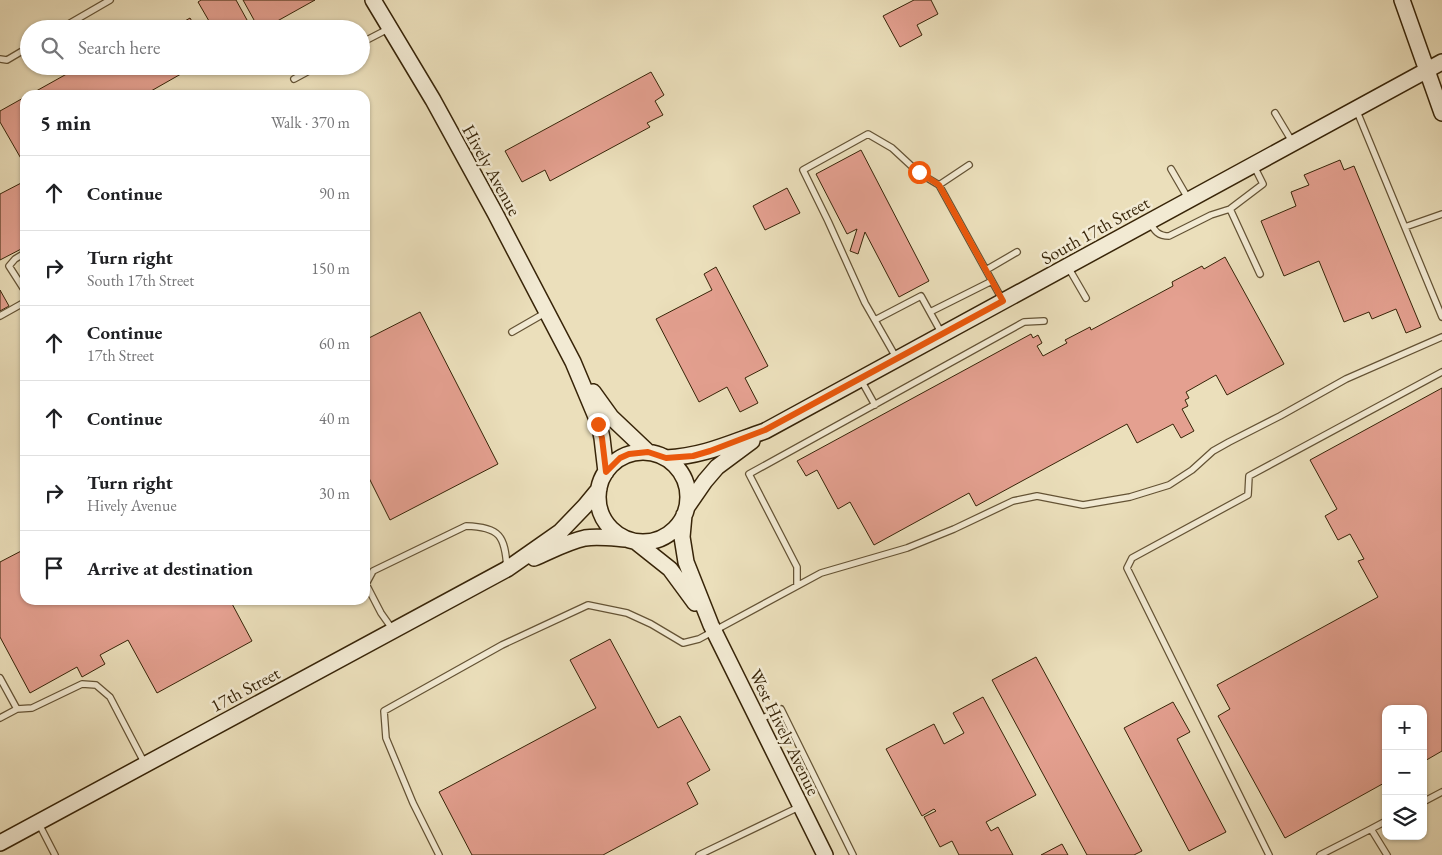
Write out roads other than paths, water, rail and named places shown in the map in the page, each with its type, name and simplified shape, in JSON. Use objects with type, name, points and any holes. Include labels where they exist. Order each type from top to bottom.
[{"type":"street","name":"Hively Avenue","points":[[373,0],[447,126],[573,362],[598,424],[602,438],[606,472]]},
{"type":"street","points":[[1402,0],[1442,113]]},
{"type":"street","name":"South 17th Street","points":[[765,430],[1442,62]]},
{"type":"street","name":"Hively Avenue","points":[[573,362],[611,417],[648,452]]},
{"type":"street","points":[[666,458],[693,456],[765,430]]},
{"type":"street","points":[[632,541],[652,541],[668,534],[675,528],[705,481],[717,468],[765,430]]},
{"type":"street","points":[[638,452],[648,452],[666,458],[674,464],[685,481],[688,490],[682,537],[686,562],[712,628],[670,569],[632,541],[615,532],[605,521],[599,506],[599,488],[606,472],[620,458],[638,452]]},
{"type":"street","name":"17th Street","points":[[507,569],[560,532],[599,488]]},
{"type":"street","name":"17th Street","points":[[0,843],[507,569],[585,538],[602,537],[632,541]]},
{"type":"street","name":"West Hively Avenue","points":[[712,628],[825,855]]},
{"type":"lane","points":[[76,20],[110,0]]},
{"type":"lane","points":[[370,38],[389,28]]},
{"type":"lane","points":[[0,59],[7,60],[20,52]]},
{"type":"lane","points":[[294,79],[301,75]]},
{"type":"lane","points":[[1356,108],[1442,317]]},
{"type":"lane","points":[[1275,113],[1293,143]]},
{"type":"lane","points":[[897,359],[865,303],[803,170],[868,134],[892,148],[919,172],[939,185],[1003,301]]},
{"type":"lane","points":[[1149,221],[1155,231],[1161,236],[1169,236],[1211,215],[1230,209],[1263,184],[1253,164]]},
{"type":"lane","points":[[939,185],[969,165]]},
{"type":"lane","points":[[1171,169],[1189,200]]},
{"type":"lane","points":[[1230,209],[1260,274]]},
{"type":"lane","points":[[1405,227],[1442,214]]},
{"type":"lane","points":[[986,270],[1017,252]]},
{"type":"lane","points":[[20,256],[9,266],[20,283]]},
{"type":"lane","points":[[1067,266],[1086,298]]},
{"type":"lane","points":[[930,312],[992,281]]},
{"type":"lane","points":[[875,320],[921,296],[942,334]]},
{"type":"lane","points":[[0,316],[20,305]]},
{"type":"lane","points":[[512,332],[547,312]]},
{"type":"lane","points":[[797,585],[797,567],[749,474],[1024,322],[1044,321]]},
{"type":"lane","points":[[439,855],[413,803],[386,738],[384,711],[502,645],[588,606],[627,613],[682,643],[699,639],[712,628],[821,573],[907,548],[954,530],[1013,501],[1037,496],[1082,505],[1130,496],[1169,485],[1192,470],[1213,451],[1229,442],[1346,379],[1442,337]]},
{"type":"lane","points":[[1269,855],[1127,568],[1132,558],[1248,495],[1250,476],[1442,372]]},
{"type":"lane","points":[[860,379],[874,405]]},
{"type":"lane","points":[[370,577],[373,571],[466,526],[481,526],[494,531],[505,545],[507,569]]},
{"type":"lane","points":[[370,592],[381,613],[393,630]]},
{"type":"lane","points":[[0,678],[17,709]]},
{"type":"lane","points":[[0,718],[17,709],[32,708],[82,684],[96,685],[110,698],[145,764]]},
{"type":"lane","points":[[758,720],[781,708],[853,855]]},
{"type":"lane","points":[[1427,800],[1442,792]]},
{"type":"lane","points":[[699,855],[800,806]]},
{"type":"lane","points":[[38,822],[56,855]]},
{"type":"lane","points":[[1320,855],[1382,823]]},
{"type":"lane","points":[[1371,829],[1387,855]]}]
